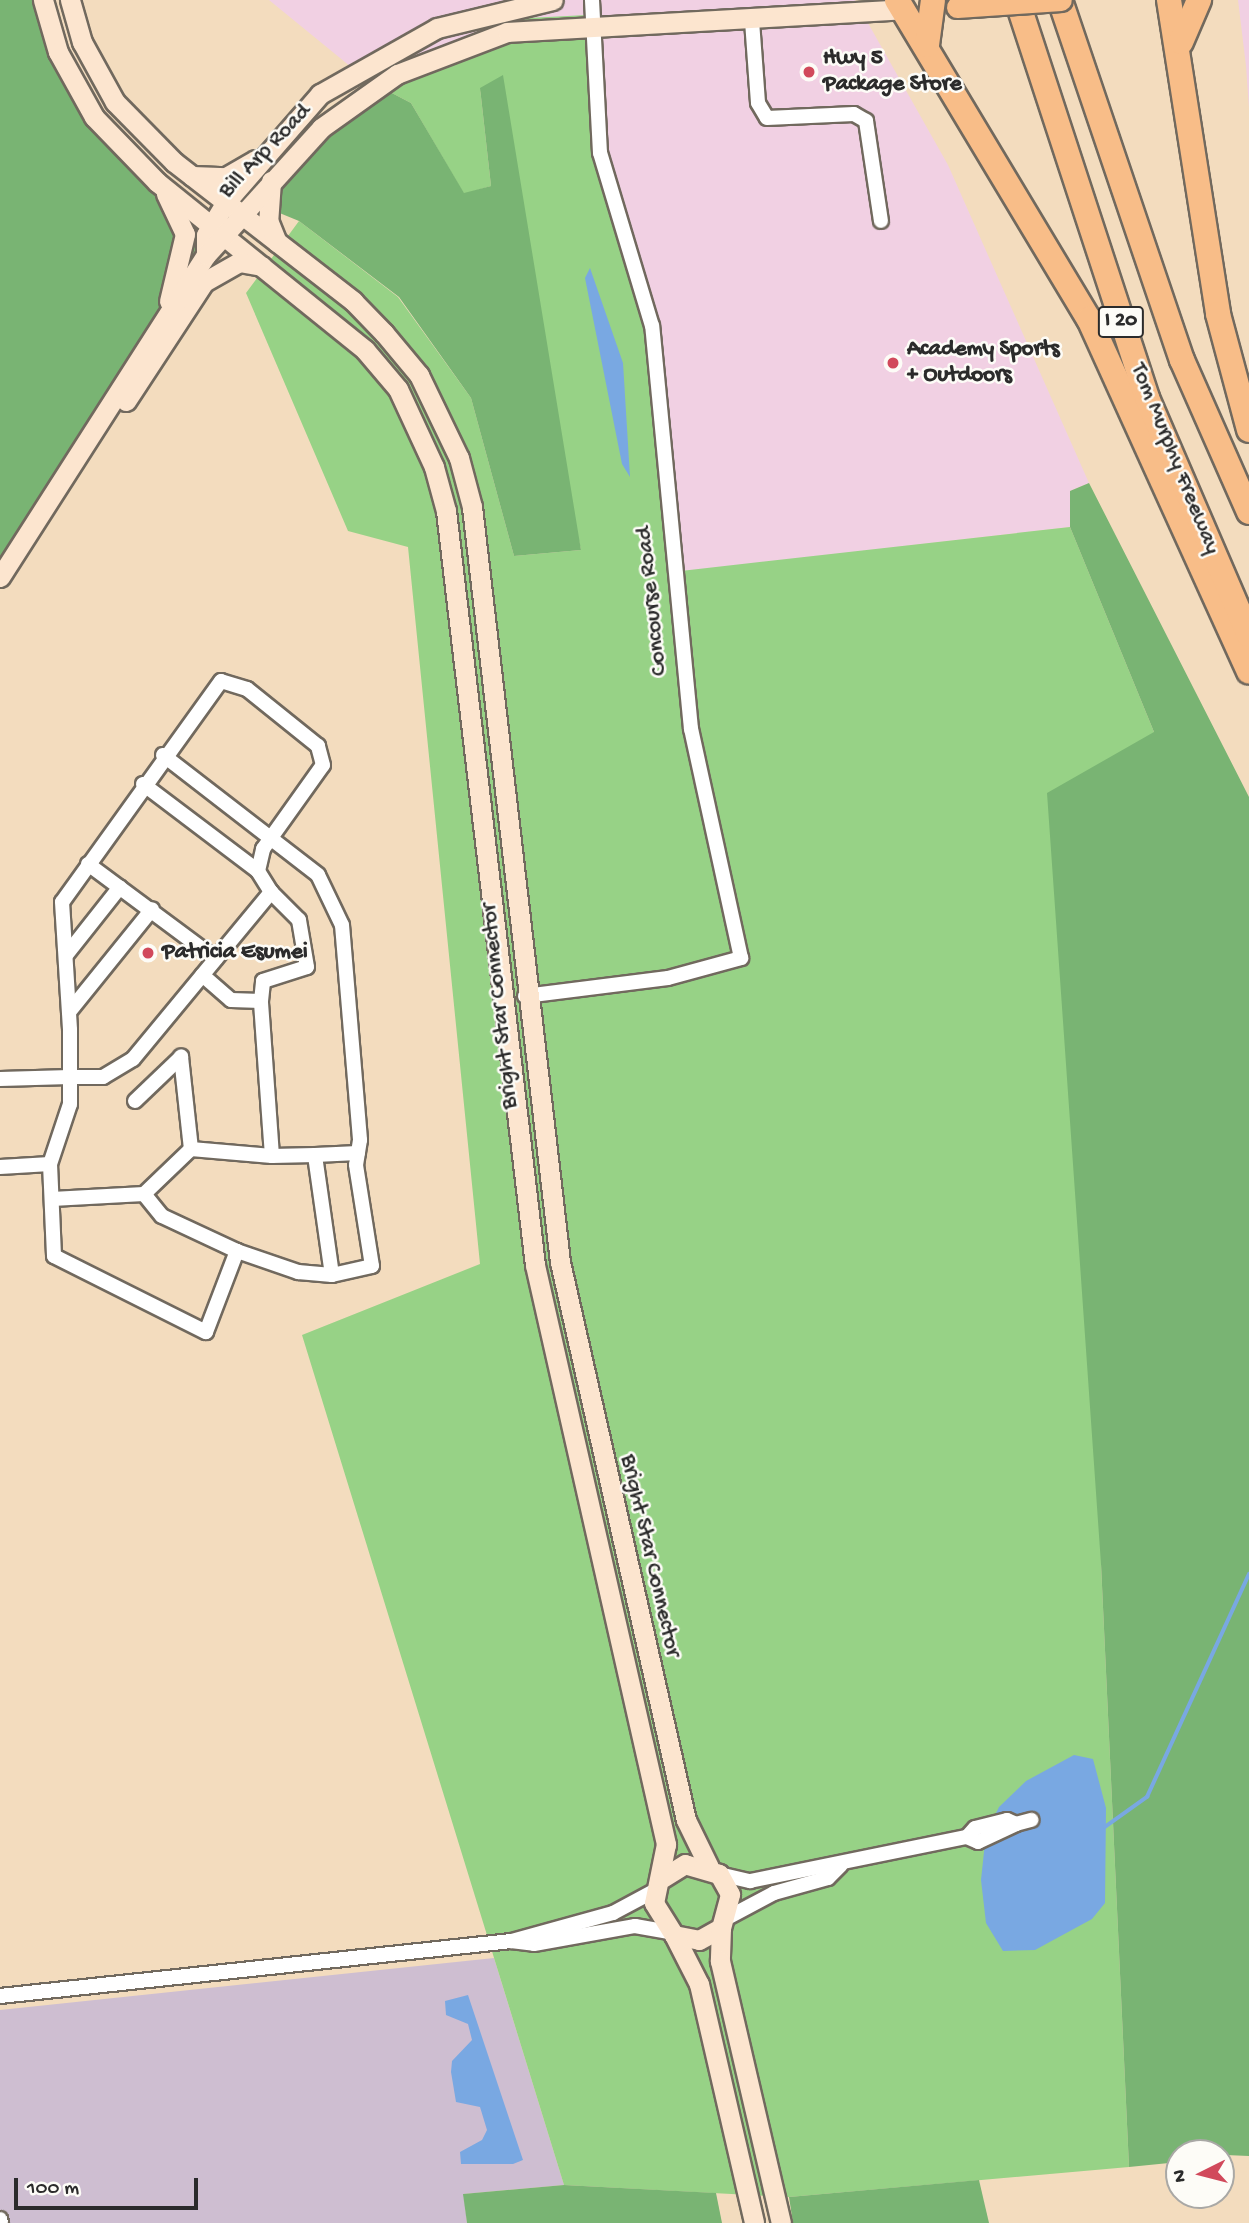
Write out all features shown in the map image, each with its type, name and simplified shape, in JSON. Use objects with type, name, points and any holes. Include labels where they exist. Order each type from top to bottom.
[{"type":"highway","points":[[927,45],[933,0]]},
{"type":"highway","name":"Tom Murphy Freeway","points":[[1017,0],[1147,398],[1249,635]]},
{"type":"highway","name":"Tom Murphy Freeway","points":[[1061,0],[1182,360],[1249,512]]},
{"type":"highway","points":[[1169,0],[1218,314],[1249,430]]},
{"type":"highway","points":[[1179,53],[1184,22],[1199,0]]},
{"type":"highway","points":[[900,5],[927,45],[1089,319],[1249,671]]},
{"type":"main road","points":[[957,7],[1061,0]]},
{"type":"street","points":[[43,0],[58,52],[94,117],[157,182],[185,234],[166,316]]},
{"type":"street","name":"Bright Star Connector","points":[[70,0],[82,42],[115,102],[192,176],[352,301],[393,343],[419,375],[459,458],[471,507],[525,996],[574,1338],[686,1820],[714,1870]]},
{"type":"street","name":"Bill Arp Road","points":[[0,577],[114,400],[232,208],[273,148],[320,94],[395,49],[437,28],[553,0]]},
{"type":"street","points":[[592,0],[593,23]]},
{"type":"street","name":"Bill Arp Road","points":[[232,208],[271,181],[321,128],[397,74],[507,32],[593,23],[751,21],[900,5]]},
{"type":"street","points":[[751,21],[758,103],[767,118],[853,114],[866,121],[881,221]]},
{"type":"street","name":"Concourse Road","points":[[525,996],[668,978],[741,958],[691,729],[652,326],[600,153],[593,23]]},
{"type":"street","points":[[192,176],[226,177],[273,148]]},
{"type":"street","points":[[271,181],[268,219],[278,243]]},
{"type":"street","name":"Bright Star Connector","points":[[157,182],[336,320],[398,389],[434,467],[446,511],[535,1265],[663,1827],[660,1884]]},
{"type":"street","points":[[114,400],[128,401],[204,282],[239,261],[266,267]]},
{"type":"street","points":[[237,1251],[206,1332],[54,1256],[50,1164],[70,1104],[67,954],[62,902],[163,755],[221,681],[247,689],[318,746],[323,765],[273,836],[258,871]]},
{"type":"street","points":[[144,1194],[162,1216],[237,1251],[298,1272],[332,1275],[372,1266],[358,1153],[342,925],[318,875],[273,836],[163,755]]},
{"type":"street","points":[[143,784],[258,871],[271,892],[299,920],[307,967],[263,981],[261,1001],[272,1156]]},
{"type":"street","points":[[88,864],[216,959]]},
{"type":"street","points":[[67,954],[120,887]]},
{"type":"street","points":[[0,1079],[103,1077],[133,1059],[271,892]]},
{"type":"street","points":[[69,1012],[152,909]]},
{"type":"street","points":[[202,975],[230,1000],[261,1001]]},
{"type":"street","points":[[135,1101],[181,1057],[191,1149]]},
{"type":"street","points":[[52,1199],[144,1194],[191,1149],[272,1156],[358,1153]]},
{"type":"street","points":[[315,1155],[332,1275]]},
{"type":"street","points":[[0,1167],[50,1164]]},
{"type":"street","points":[[0,1996],[511,1941],[613,1913],[660,1884],[685,1864],[750,1881],[967,1838],[987,1839],[1016,1824],[1031,1820]]},
{"type":"street","points":[[511,1941],[534,1944],[635,1926],[699,1940],[774,1893],[828,1878],[841,1865]]},
{"type":"street","points":[[714,1870],[730,1895],[720,1961],[780,2223]]},
{"type":"street","points":[[660,1884],[657,1916],[672,1934],[699,1984],[754,2223]]},
{"type":"shaded area","points":[[269,0],[855,0],[948,165],[1089,483],[1070,491],[1070,527],[672,573],[506,19],[367,80]]},
{"type":"shaded area","points":[[1238,0],[1249,0],[1249,108],[1246,66]]},
{"type":"shaded area","points":[[494,1958],[564,2185],[464,2194],[467,2223],[0,2223],[0,2010]]},
{"type":"green space","points":[[0,0],[43,0],[94,117],[212,225],[206,255],[0,577]]},
{"type":"green space","points":[[587,15],[597,114],[652,326],[672,572],[1070,527],[1154,732],[1101,1564],[1129,2167],[789,2197],[564,2185],[302,1335],[480,1264],[408,547],[348,531],[246,293],[299,221],[398,297],[471,398],[514,556],[581,550],[480,88],[491,186],[464,194],[411,103],[367,80],[506,19]]},
{"type":"green space","points":[[503,75],[581,550],[514,556],[471,398],[399,297],[299,221],[241,197],[367,80],[411,103],[464,193],[491,186],[480,88]]},
{"type":"green space","points":[[1089,483],[1249,797],[1249,2156],[1235,2155],[1235,2139],[1165,2139],[1165,2163],[1129,2167],[1101,1564],[1047,793],[1154,732],[1070,527],[1070,491]]},
{"type":"green space","points":[[979,2180],[989,2223],[793,2223],[789,2197]]},
{"type":"green space","points":[[564,2185],[716,2193],[722,2223],[467,2223],[463,2194]]},
{"type":"water","points":[[590,268],[623,363],[630,477],[622,464],[585,278]]},
{"type":"water","points":[[1074,1755],[1093,1759],[1106,1808],[1105,1903],[1092,1919],[1035,1950],[1003,1951],[986,1923],[981,1880],[986,1833],[999,1807],[1026,1781]]},
{"type":"water","points":[[468,1995],[523,2160],[513,2164],[461,2164],[460,2152],[482,2140],[487,2130],[480,2107],[456,2102],[451,2072],[452,2061],[472,2040],[468,2024],[446,2015],[445,2001]]},
{"type":"waterway","points":[[1105,1827],[1147,1797],[1249,1574]]},
{"type":"place","name":"Hwy 5 Package Store","points":[[809,72]]},
{"type":"place","name":"Academy Sports + Outdoors","points":[[893,363]]},
{"type":"place","name":"Patricia Esumei","points":[[148,953]]}]
